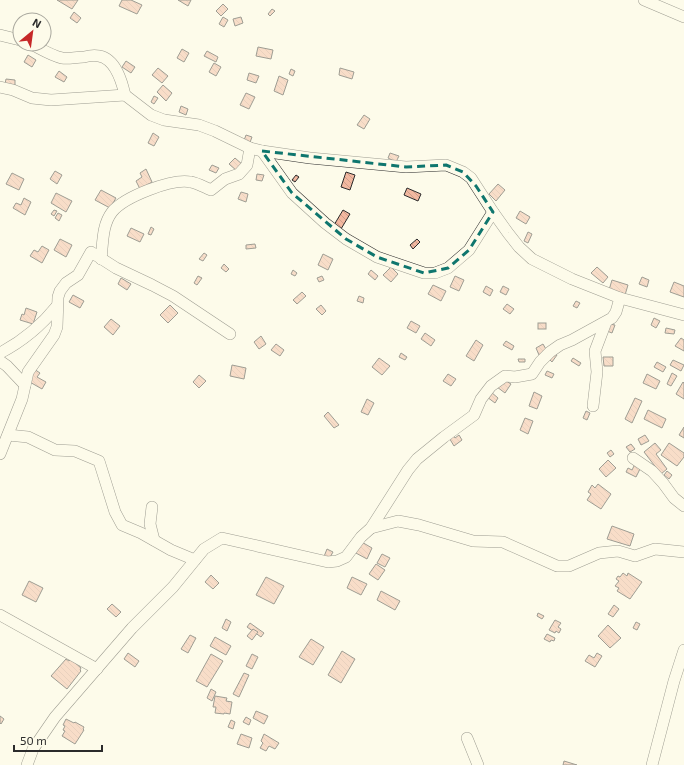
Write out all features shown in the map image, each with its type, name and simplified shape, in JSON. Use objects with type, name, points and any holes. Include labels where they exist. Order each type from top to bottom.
[{"type":"street","points":[[644,0],[684,17]]},
{"type":"street","points":[[0,35],[12,38]]},
{"type":"street","points":[[48,52],[61,58],[103,57],[111,63],[118,74],[122,82],[125,96]]},
{"type":"street","points":[[0,87],[13,90],[32,98],[51,100],[125,96],[151,115],[164,120],[199,125],[250,148],[262,151],[310,158],[406,167],[446,165],[463,172],[471,178],[493,212],[519,247],[532,258],[572,279],[620,298],[684,315]]},
{"type":"street","points":[[101,259],[103,235],[113,211],[130,198],[170,183],[190,182],[211,190],[226,179],[239,174],[247,165],[250,148]]},
{"type":"street","points":[[262,151],[292,193],[325,223],[341,235],[377,257],[424,273],[435,273],[448,268],[469,250],[493,212]]},
{"type":"street","points":[[0,454],[22,399],[28,372],[43,353],[57,327],[57,306],[60,291],[66,283],[78,275],[90,252],[116,268],[173,296],[230,334]]},
{"type":"street","points":[[27,765],[33,749],[55,717],[132,628],[173,587],[204,549],[222,538],[328,562],[337,561],[346,557],[361,537],[371,528],[408,470],[417,459],[474,415],[481,399],[496,382],[505,376],[515,377],[532,374],[540,362],[560,345],[612,318],[616,312],[620,298]]},
{"type":"street","points":[[0,353],[26,337],[47,318],[57,306]]},
{"type":"street","points":[[593,406],[597,372],[595,351],[606,322]]},
{"type":"street","points":[[0,360],[25,385]]},
{"type":"street","points":[[8,435],[28,436],[55,450],[75,450],[99,461],[115,512],[122,525],[171,550],[195,560]]},
{"type":"street","points":[[633,458],[652,471],[674,498],[684,506]]},
{"type":"street","points":[[152,507],[150,524],[154,540]]},
{"type":"street","points":[[371,528],[398,522],[419,525],[473,542],[503,542],[556,566],[569,566],[599,553],[618,551],[635,556],[655,549],[684,552]]},
{"type":"street","points":[[0,615],[97,669]]},
{"type":"street","points":[[652,765],[674,681],[684,650]]},
{"type":"street","points":[[467,738],[478,765]]},
{"type":"highlighted area","points":[[262,151],[406,167],[446,165],[463,172],[476,186],[493,212],[469,250],[448,268],[424,273],[377,257],[346,239],[292,193]]},
{"type":"building","points":[[57,0],[78,0],[72,9]]},
{"type":"building","points":[[122,0],[131,0],[142,5],[137,14],[119,6]]},
{"type":"building","points":[[178,0],[191,0],[188,6]]},
{"type":"building","points":[[223,4],[228,9],[221,16],[216,11]]},
{"type":"building","points":[[272,9],[275,11],[270,16],[268,14]]},
{"type":"building","points":[[74,12],[81,18],[77,23],[70,18]]},
{"type":"building","points":[[223,17],[228,20],[224,27],[219,24]]},
{"type":"building","points":[[241,17],[243,23],[235,26],[233,19]]},
{"type":"building","points":[[258,47],[273,50],[271,59],[256,56]]},
{"type":"building","points":[[182,49],[189,53],[184,62],[177,58]]},
{"type":"building","points":[[207,51],[218,57],[216,62],[204,56]]},
{"type":"building","points":[[28,55],[36,60],[32,67],[24,62]]},
{"type":"building","points":[[126,61],[135,67],[131,73],[122,67]]},
{"type":"building","points":[[214,63],[221,67],[216,76],[209,72]]},
{"type":"building","points":[[158,68],[168,76],[162,83],[152,75]]},
{"type":"building","points":[[340,68],[354,72],[352,79],[339,75]]},
{"type":"building","points":[[291,69],[295,71],[293,76],[289,74]]},
{"type":"building","points":[[59,71],[67,77],[64,82],[55,77]]},
{"type":"building","points":[[249,73],[259,76],[256,83],[247,80]]},
{"type":"building","points":[[279,76],[288,80],[283,95],[274,91]]},
{"type":"building","points":[[6,79],[15,80],[15,85],[5,84]]},
{"type":"building","points":[[163,85],[172,93],[166,101],[157,92]]},
{"type":"building","points":[[246,93],[255,97],[249,109],[240,105]]},
{"type":"building","points":[[154,96],[158,98],[154,104],[151,102]]},
{"type":"building","points":[[181,106],[188,109],[186,115],[179,112]]},
{"type":"building","points":[[364,115],[370,119],[364,129],[357,125]]},
{"type":"building","points":[[153,133],[159,137],[154,146],[148,143]]},
{"type":"building","points":[[246,135],[252,137],[249,145],[243,143]]},
{"type":"building","points":[[390,153],[399,156],[396,162],[388,158]]},
{"type":"building","points":[[235,158],[243,165],[237,171],[229,164]]},
{"type":"building","points":[[212,165],[219,168],[216,173],[209,170]]},
{"type":"building","points":[[146,169],[152,182],[140,189],[136,181],[142,177],[140,173]]},
{"type":"building","points":[[55,171],[62,175],[57,184],[50,179]]},
{"type":"building","points":[[346,172],[355,175],[350,190],[341,187]]},
{"type":"building","points":[[12,173],[24,179],[19,190],[6,184]]},
{"type":"building","points":[[257,174],[264,175],[262,181],[256,180]]},
{"type":"building","points":[[296,175],[299,177],[295,182],[292,180]]},
{"type":"building","points":[[498,184],[505,190],[496,201],[489,194]]},
{"type":"building","points":[[407,188],[421,194],[418,201],[404,195]]},
{"type":"building","points":[[101,190],[116,198],[110,208],[95,200]]},
{"type":"building","points":[[241,192],[248,194],[246,202],[238,199]]},
{"type":"building","points":[[56,193],[72,201],[66,212],[51,203]]},
{"type":"building","points":[[24,198],[31,202],[25,215],[13,208],[16,203],[21,205]]},
{"type":"building","points":[[54,210],[57,211],[54,216],[51,214]]},
{"type":"building","points":[[343,210],[350,214],[341,229],[334,225]]},
{"type":"building","points":[[520,211],[530,217],[526,224],[516,218]]},
{"type":"building","points":[[58,213],[62,215],[59,221],[55,218]]},
{"type":"building","points":[[151,227],[154,229],[151,235],[148,234]]},
{"type":"building","points":[[131,228],[144,234],[140,242],[127,236]]},
{"type":"building","points":[[528,232],[532,234],[528,243],[524,241]]},
{"type":"building","points":[[60,239],[72,245],[66,257],[54,250]]},
{"type":"building","points":[[417,239],[420,242],[413,249],[410,245]]},
{"type":"building","points":[[255,244],[256,248],[246,249],[246,245]]},
{"type":"building","points":[[42,246],[49,250],[42,263],[30,256],[34,250],[38,252]]},
{"type":"building","points":[[204,253],[207,255],[203,261],[199,259]]},
{"type":"building","points":[[323,254],[333,259],[328,270],[318,265]]},
{"type":"building","points":[[224,264],[229,269],[226,272],[221,268]]},
{"type":"building","points":[[391,267],[398,274],[391,282],[383,275]]},
{"type":"building","points":[[597,267],[608,277],[603,283],[591,273]]},
{"type":"building","points":[[293,270],[297,273],[295,276],[291,274]]},
{"type":"building","points":[[371,270],[378,276],[375,280],[368,274]]},
{"type":"building","points":[[198,276],[202,278],[197,285],[194,283]]},
{"type":"building","points":[[322,276],[324,280],[319,282],[317,278]]},
{"type":"building","points":[[455,276],[464,280],[459,291],[450,287]]},
{"type":"building","points":[[642,277],[649,280],[647,287],[639,284]]},
{"type":"building","points":[[121,278],[131,284],[127,290],[118,284]]},
{"type":"building","points":[[612,280],[628,285],[625,295],[609,290]]},
{"type":"building","points":[[674,282],[684,286],[684,297],[670,292]]},
{"type":"building","points":[[433,285],[446,291],[441,301],[428,294]]},
{"type":"building","points":[[486,286],[493,290],[490,296],[483,292]]},
{"type":"building","points":[[503,286],[509,289],[506,295],[500,292]]},
{"type":"building","points":[[302,292],[306,296],[297,304],[293,300]]},
{"type":"building","points":[[73,295],[84,301],[80,308],[69,302]]},
{"type":"building","points":[[359,296],[364,298],[363,303],[357,301]]},
{"type":"building","points":[[576,301],[580,303],[577,308],[573,306]]},
{"type":"building","points":[[507,304],[514,309],[510,314],[503,309]]},
{"type":"building","points":[[170,305],[178,313],[168,323],[160,315]]},
{"type":"building","points":[[321,305],[326,311],[322,315],[316,309]]},
{"type":"building","points":[[26,308],[37,312],[33,324],[20,320],[22,314],[24,315]]},
{"type":"building","points":[[654,318],[660,321],[656,328],[651,325]]},
{"type":"building","points":[[111,319],[120,326],[113,335],[104,327]]},
{"type":"building","points":[[411,321],[420,326],[416,333],[407,328]]},
{"type":"building","points":[[538,323],[546,323],[546,329],[538,329]]},
{"type":"building","points":[[610,324],[615,325],[612,333],[607,331]]},
{"type":"building","points":[[666,328],[675,330],[674,334],[665,333]]},
{"type":"building","points":[[425,333],[435,340],[431,346],[421,339]]},
{"type":"building","points":[[261,336],[266,344],[259,349],[254,342]]},
{"type":"building","points":[[681,338],[684,340],[684,351],[675,346]]},
{"type":"building","points":[[476,340],[483,345],[474,361],[466,356]]},
{"type":"building","points":[[506,341],[514,346],[512,350],[503,345]]},
{"type":"building","points":[[276,344],[284,350],[280,356],[271,350]]},
{"type":"building","points":[[543,344],[547,351],[539,355],[536,348]]},
{"type":"building","points":[[401,353],[407,357],[405,360],[399,357]]},
{"type":"building","points":[[554,353],[557,355],[552,362],[549,359]]},
{"type":"building","points":[[603,357],[613,357],[613,366],[604,366]]},
{"type":"building","points":[[379,358],[390,366],[382,375],[372,367]]},
{"type":"building","points":[[573,358],[581,363],[579,366],[571,361]]},
{"type":"building","points":[[518,359],[525,359],[525,362],[519,362]]},
{"type":"building","points":[[673,360],[684,365],[681,371],[670,365]]},
{"type":"building","points":[[657,362],[666,367],[663,372],[654,367]]},
{"type":"building","points":[[232,365],[246,368],[244,379],[230,376]]},
{"type":"building","points":[[34,369],[40,373],[37,377],[46,382],[42,389],[28,381]]},
{"type":"building","points":[[547,371],[554,374],[552,378],[545,375]]},
{"type":"building","points":[[672,373],[677,376],[671,386],[667,384]]},
{"type":"building","points":[[448,374],[456,379],[451,386],[443,381]]},
{"type":"building","points":[[647,374],[660,381],[656,389],[643,383]]},
{"type":"building","points":[[199,375],[206,381],[199,388],[193,382]]},
{"type":"building","points":[[503,379],[511,384],[505,393],[497,387]]},
{"type":"building","points":[[683,382],[684,383],[684,399],[676,394]]},
{"type":"building","points":[[491,392],[498,398],[495,403],[487,397]]},
{"type":"building","points":[[534,392],[542,396],[537,409],[529,406]]},
{"type":"building","points":[[635,398],[642,401],[632,423],[625,419]]},
{"type":"building","points":[[367,399],[374,403],[368,415],[361,412]]},
{"type":"building","points":[[648,410],[666,419],[662,428],[644,419]]},
{"type":"building","points":[[586,411],[590,413],[587,420],[583,418]]},
{"type":"building","points":[[328,412],[339,425],[334,428],[324,416]]},
{"type":"building","points":[[525,418],[533,421],[528,434],[520,430]]},
{"type":"building","points":[[684,427],[684,438],[679,435]]},
{"type":"building","points":[[452,433],[455,438],[459,435],[462,440],[454,446],[448,436]]},
{"type":"building","points":[[645,435],[649,441],[641,445],[638,439]]},
{"type":"building","points":[[655,443],[661,450],[656,454],[667,469],[661,474],[644,452]]},
{"type":"building","points":[[669,443],[684,453],[684,457],[677,466],[661,455]]},
{"type":"building","points":[[631,444],[635,449],[630,452],[626,447]]},
{"type":"building","points":[[611,450],[614,454],[610,457],[607,453]]},
{"type":"building","points":[[608,460],[616,468],[606,477],[599,469]]},
{"type":"building","points":[[635,464],[641,467],[636,477],[626,472],[628,468],[632,470]]},
{"type":"building","points":[[667,471],[672,475],[669,479],[664,475]]},
{"type":"building","points":[[598,484],[611,494],[601,509],[587,500],[591,494],[588,492],[592,485],[595,488]]},
{"type":"building","points":[[612,526],[634,534],[630,546],[607,539]]},
{"type":"building","points":[[360,541],[372,548],[367,559],[354,552]]},
{"type":"building","points":[[327,549],[333,552],[328,561],[323,559]]},
{"type":"building","points":[[382,554],[390,558],[385,567],[377,563]]},
{"type":"building","points":[[376,564],[385,570],[378,580],[369,574]]},
{"type":"building","points":[[623,573],[627,576],[628,573],[642,582],[630,599],[617,591],[619,588],[615,586],[619,581],[616,579]]},
{"type":"building","points":[[211,575],[219,583],[213,589],[205,582]]},
{"type":"building","points":[[266,577],[284,586],[274,604],[256,595]]},
{"type":"building","points":[[352,577],[367,584],[361,595],[347,588]]},
{"type":"building","points":[[29,581],[43,588],[36,602],[22,595]]},
{"type":"building","points":[[381,591],[400,601],[395,610],[377,600]]},
{"type":"building","points":[[112,604],[121,612],[116,617],[107,609]]},
{"type":"building","points":[[614,605],[619,609],[613,617],[608,614]]},
{"type":"building","points":[[538,613],[544,616],[542,619],[537,616]]},
{"type":"building","points":[[226,619],[231,622],[227,631],[222,628]]},
{"type":"building","points":[[555,620],[561,623],[558,627],[561,629],[559,633],[549,630]]},
{"type":"building","points":[[636,622],[640,624],[637,630],[633,628]]},
{"type":"building","points":[[250,623],[264,633],[261,637],[247,627]]},
{"type":"building","points":[[608,625],[621,638],[610,648],[598,636]]},
{"type":"building","points":[[253,629],[258,632],[252,640],[247,636]]},
{"type":"building","points":[[547,634],[555,638],[554,641],[551,640],[550,642],[544,639]]},
{"type":"building","points":[[190,635],[196,638],[188,653],[181,649]]},
{"type":"building","points":[[215,637],[231,646],[226,655],[210,646]]},
{"type":"building","points":[[311,639],[324,647],[313,665],[299,657]]},
{"type":"building","points":[[342,651],[355,659],[341,683],[328,675]]},
{"type":"building","points":[[128,653],[139,661],[135,667],[124,659]]},
{"type":"building","points":[[597,653],[602,656],[595,667],[585,661],[589,655],[594,658]]},
{"type":"building","points":[[211,654],[223,661],[207,687],[196,681]]},
{"type":"building","points":[[252,654],[258,657],[252,669],[246,666]]},
{"type":"building","points":[[66,659],[69,661],[71,659],[81,668],[81,671],[67,689],[51,676]]},
{"type":"building","points":[[244,673],[249,675],[239,697],[233,694]]},
{"type":"building","points":[[211,689],[216,692],[212,701],[207,698]]},
{"type":"building","points":[[215,696],[227,698],[226,701],[232,702],[230,714],[215,713],[216,707],[213,707]]},
{"type":"building","points":[[256,711],[268,716],[264,724],[253,718]]},
{"type":"building","points":[[0,716],[4,719],[1,724],[0,723]]},
{"type":"building","points":[[246,717],[251,720],[249,725],[243,722]]},
{"type":"building","points":[[66,719],[84,727],[84,730],[75,744],[62,736],[65,731],[63,730],[65,726],[63,725]]},
{"type":"building","points":[[231,720],[235,722],[233,729],[228,727]]},
{"type":"building","points":[[241,734],[252,738],[249,748],[237,744]]},
{"type":"building","points":[[264,734],[279,743],[275,749],[269,746],[266,751],[260,748],[263,743],[261,741]]},
{"type":"building","points":[[564,761],[577,765],[563,765]]}]
